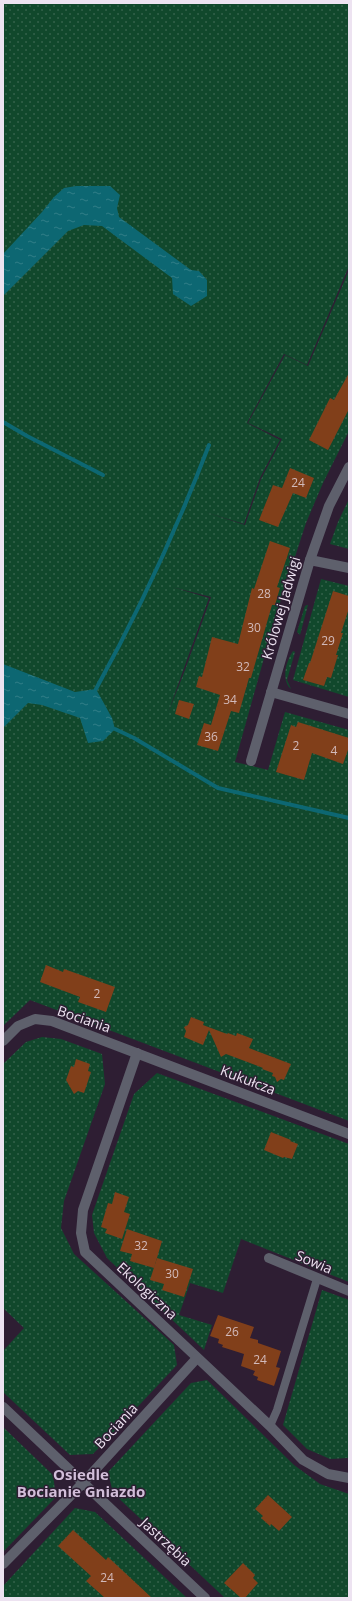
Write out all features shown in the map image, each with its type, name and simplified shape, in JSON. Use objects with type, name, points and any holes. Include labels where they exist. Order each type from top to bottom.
[{"type":"street","name":"Królowej Jadwigi","points":[[251,761],[310,560],[329,506],[349,468]]},
{"type":"street","points":[[310,560],[349,568]]},
{"type":"street","points":[[271,692],[349,714]]},
{"type":"street","name":"Bociania","points":[[3,1041],[18,1026],[35,1020],[52,1020],[137,1053]]},
{"type":"street","name":"Kukułcza","points":[[137,1053],[349,1134]]},
{"type":"street","name":"Ekologiczna","points":[[137,1053],[82,1210],[81,1233],[85,1252],[270,1426],[303,1460],[328,1474],[349,1478]]},
{"type":"street","name":"Sowia","points":[[269,1258],[349,1291]]},
{"type":"street","name":"Bociania","points":[[3,1564],[83,1482],[197,1358]]},
{"type":"street","name":"Jastrzębia","points":[[3,1408],[205,1598]]},
{"type":"lane","points":[[270,1426],[317,1279]]},
{"type":"shaded area","points":[[3,3],[349,3],[349,266],[307,365],[284,354],[247,423],[280,440],[260,478],[244,524],[205,512],[245,525],[261,479],[282,439],[248,423],[285,355],[308,366],[349,270],[349,431],[323,483],[306,523],[276,615],[235,762],[268,770],[285,712],[349,730],[349,1121],[30,1000],[3,1026]],"holes":[[[172,587],[211,597],[185,670],[168,713],[209,598]]]},
{"type":"shaded area","points":[[349,499],[349,549],[330,544]]},
{"type":"shaded area","points":[[321,579],[349,586],[349,697],[293,680]]},
{"type":"shaded area","points":[[307,605],[300,635],[297,632],[305,606]]},
{"type":"shaded area","points":[[293,651],[295,652],[287,680],[291,689],[285,676],[288,660]]},
{"type":"shaded area","points":[[42,1037],[61,1039],[102,1054],[105,1084],[64,1201],[61,1228],[74,1254],[174,1345],[177,1365],[93,1454],[70,1455],[3,1392],[3,1351],[24,1328],[3,1308],[3,1064],[26,1042]]},
{"type":"shaded area","points":[[157,1073],[349,1144],[349,1282],[241,1239],[223,1293],[190,1283],[179,1315],[212,1325],[204,1350],[107,1258],[94,1233],[92,1215],[134,1094]]},
{"type":"shaded area","points":[[322,1290],[349,1300],[349,1458],[330,1459],[307,1449],[283,1425]]},
{"type":"shaded area","points":[[207,1380],[294,1465],[320,1484],[349,1494],[349,1598],[225,1598],[113,1493],[108,1472],[191,1383]]},
{"type":"shaded area","points":[[3,1427],[53,1475],[56,1497],[3,1552]]},
{"type":"shaded area","points":[[75,1508],[95,1512],[187,1598],[3,1598],[3,1586]]},
{"type":"water","points":[[76,186],[110,186],[120,195],[117,208],[119,217],[191,270],[199,271],[207,280],[207,296],[191,306],[173,294],[172,278],[102,226],[84,225],[68,231],[3,296],[3,254],[54,197],[64,188]]},
{"type":"water","points":[[3,664],[75,692],[96,689],[112,718],[115,729],[103,741],[88,743],[80,718],[42,705],[28,703],[3,728]]},
{"type":"building","points":[[349,373],[349,409],[328,450],[309,440],[330,398],[334,400]]},
{"type":"building","points":[[290,468],[314,478],[306,498],[293,493],[278,527],[259,520],[273,485],[282,488]]},
{"type":"building","points":[[270,541],[290,548],[277,587],[280,588],[275,605],[272,605],[251,678],[249,678],[239,713],[231,711],[218,751],[197,745],[204,723],[211,725],[220,695],[196,687],[199,676],[202,677],[212,637],[238,644],[252,588],[254,589]]},
{"type":"building","points":[[333,591],[349,596],[349,608],[341,633],[343,633],[331,678],[327,677],[324,686],[303,680],[310,663]]},
{"type":"building","points":[[179,700],[194,704],[189,719],[175,714]]},
{"type":"building","points":[[298,722],[349,738],[349,747],[343,764],[312,753],[304,780],[276,772],[291,725],[296,727]]},
{"type":"building","points":[[46,965],[63,972],[64,969],[115,987],[106,1012],[78,1002],[80,997],[40,982]]},
{"type":"building","points":[[191,1017],[204,1022],[203,1025],[227,1034],[236,1036],[237,1033],[253,1039],[249,1048],[291,1064],[284,1080],[281,1079],[277,1082],[275,1077],[272,1076],[273,1073],[226,1054],[221,1057],[209,1030],[203,1045],[184,1037],[186,1031],[184,1027],[188,1025]]},
{"type":"building","points":[[76,1059],[90,1064],[88,1071],[91,1072],[84,1093],[78,1091],[74,1094],[66,1080],[71,1066],[74,1067]]},
{"type":"building","points":[[271,1132],[298,1144],[292,1159],[283,1158],[264,1150]]},
{"type":"building","points":[[115,1192],[129,1197],[124,1212],[130,1214],[122,1239],[105,1233],[107,1229],[101,1227],[108,1203],[112,1204]]},
{"type":"building","points":[[127,1229],[162,1241],[154,1268],[130,1261],[132,1254],[120,1251]]},
{"type":"building","points":[[157,1258],[193,1269],[184,1297],[162,1290],[164,1284],[150,1280]]},
{"type":"building","points":[[218,1315],[254,1327],[250,1338],[258,1340],[258,1343],[281,1351],[276,1367],[280,1368],[274,1386],[257,1380],[258,1377],[253,1375],[255,1371],[241,1366],[244,1354],[222,1347],[223,1345],[218,1343],[219,1339],[210,1336]]},
{"type":"building","points":[[268,1495],[292,1517],[279,1531],[271,1524],[270,1526],[261,1518],[263,1516],[255,1509]]},
{"type":"building","points":[[73,1530],[106,1560],[108,1557],[152,1598],[105,1598],[86,1581],[91,1576],[58,1546]]},
{"type":"building","points":[[243,1563],[255,1575],[253,1578],[258,1583],[245,1598],[241,1598],[224,1583]]},
{"type":"waterway","points":[[3,422],[103,475]]},
{"type":"waterway","points":[[96,689],[128,629],[157,569],[184,508],[209,445]]},
{"type":"waterway","points":[[115,729],[134,738],[218,788],[349,818]]},
{"type":"district","name":"Osiedle Bocianie Gniazdo","points":[[81,1484]]}]
